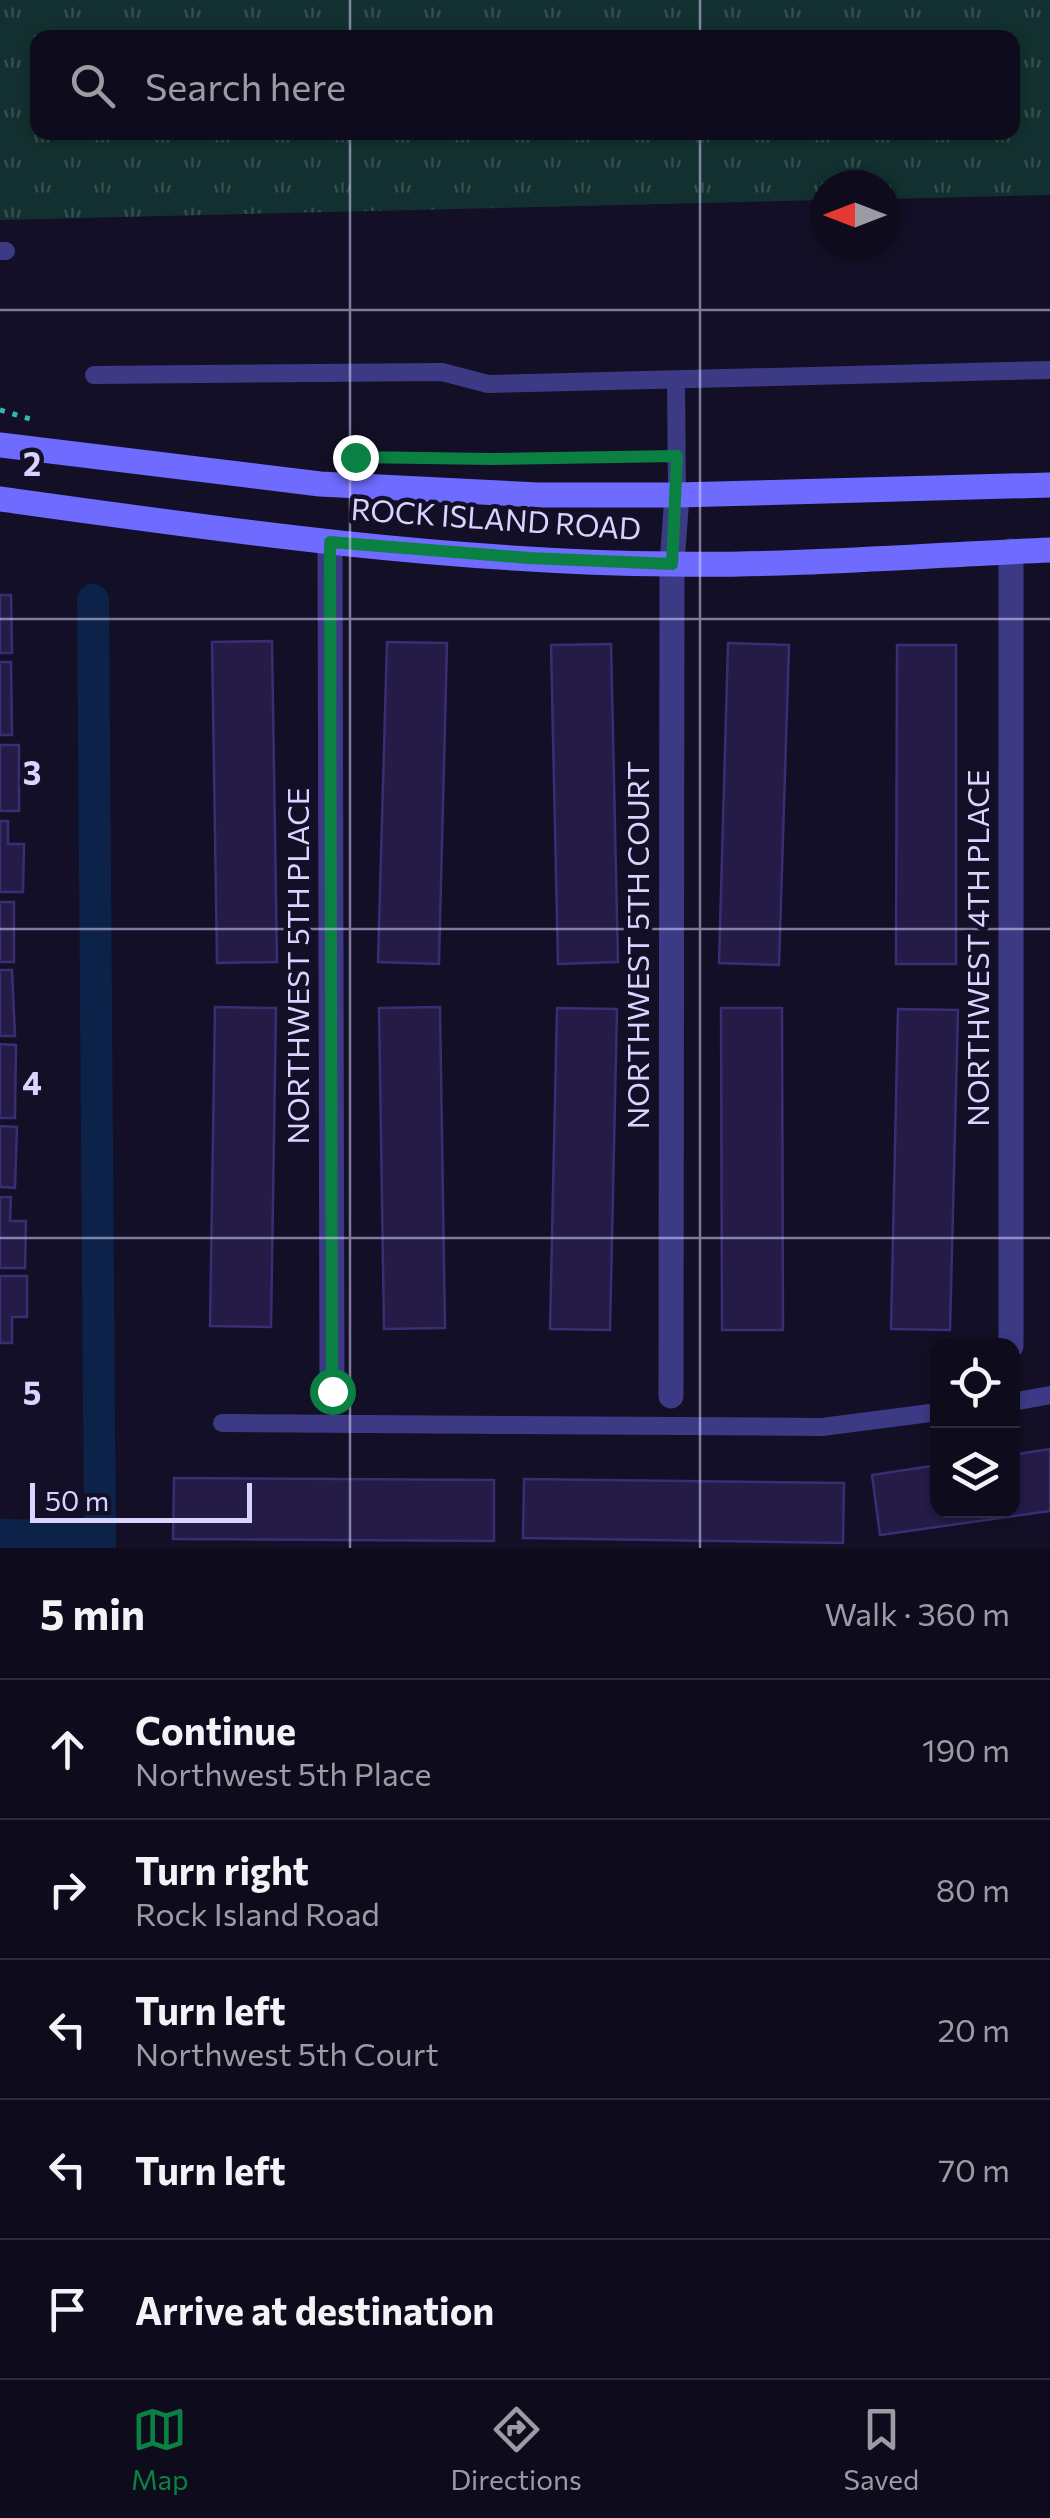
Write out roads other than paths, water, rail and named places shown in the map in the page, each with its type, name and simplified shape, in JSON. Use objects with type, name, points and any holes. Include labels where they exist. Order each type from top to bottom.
[{"type":"main road","name":"ROCK ISLAND ROAD","points":[[0,445],[320,484],[538,495],[1050,485]]},
{"type":"main road","name":"ROCK ISLAND ROAD","points":[[0,499],[330,542],[529,558],[672,564],[1050,550]]},
{"type":"street","name":"NORTHWEST 5TH COURT","points":[[671,1396],[672,564],[677,495]]},
{"type":"street","name":"NORTHWEST 5TH PLACE","points":[[330,542],[332,1391]]},
{"type":"street","name":"NORTHWEST 4TH PLACE","points":[[1012,551],[1012,1338]]},
{"type":"lane","points":[[94,375],[442,372],[488,384],[1050,370]]},
{"type":"lane","points":[[676,380],[677,495]]},
{"type":"lane","points":[[332,1391],[334,1424]]},
{"type":"lane","points":[[670,1426],[671,1396]]},
{"type":"lane","points":[[1020,1401],[1050,1396]]},
{"type":"lane","points":[[222,1423],[822,1427],[930,1413]]},
{"type":"waterway","points":[[93,600],[100,1548]]},
{"type":"waterway","points":[[0,1535],[100,1536]]}]
